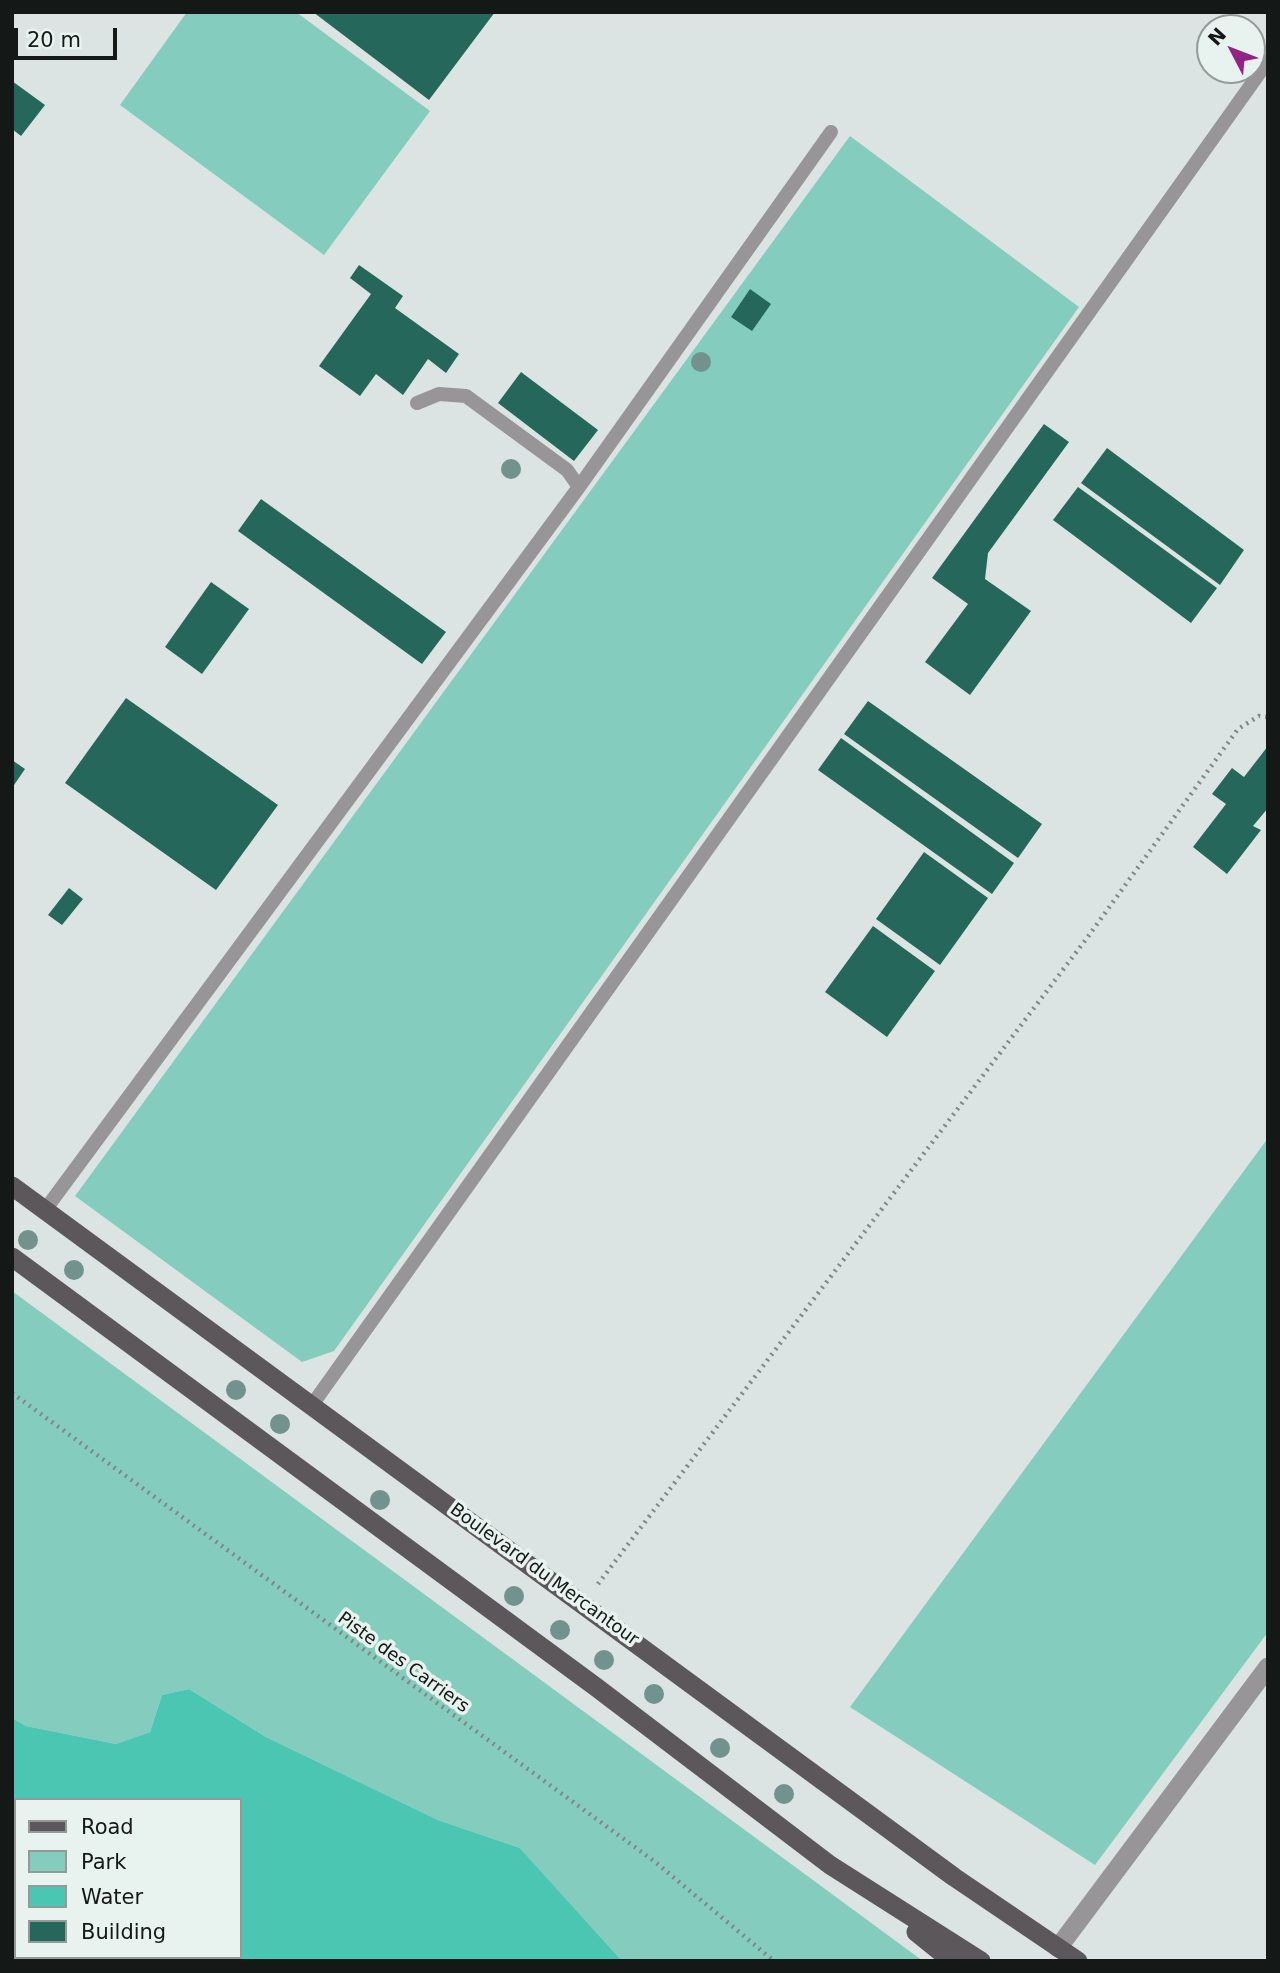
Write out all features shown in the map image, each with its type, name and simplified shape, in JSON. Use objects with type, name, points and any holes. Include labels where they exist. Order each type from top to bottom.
[{"type":"main road","name":"Boulevard du Mercantour","points":[[12,1186],[954,1877],[1078,1961]]},
{"type":"main road","points":[[12,1257],[596,1687],[952,1961]]},
{"type":"main road","points":[[830,1865],[981,1961]]},
{"type":"main road","points":[[1058,1948],[1084,1961]]},
{"type":"street","points":[[1058,1948],[1268,1667]]},
{"type":"lane","points":[[312,1405],[1268,61]]},
{"type":"lane","points":[[45,1210],[579,487],[831,132]]},
{"type":"lane","points":[[417,403],[439,394],[466,396],[567,470],[579,487]]},
{"type":"path","points":[[583,1604],[1087,938],[1238,729],[1259,716],[1268,717]]},
{"type":"path","name":"Piste des Carriers","points":[[12,1393],[654,1861],[774,1961]]},
{"type":"green space","points":[[187,12],[296,12],[430,111],[324,255],[120,105]]},
{"type":"green space","points":[[850,136],[1079,307],[334,1351],[302,1362],[75,1196]]},
{"type":"green space","points":[[1268,1138],[1268,1632],[1095,1865],[850,1707]]},
{"type":"green space","points":[[12,1291],[923,1961],[622,1961],[520,1848],[438,1820],[266,1737],[189,1689],[162,1695],[150,1732],[116,1744],[26,1726],[12,1718]]},
{"type":"water","points":[[189,1689],[266,1737],[438,1820],[520,1848],[622,1961],[12,1961],[12,1718],[26,1726],[116,1744],[150,1732],[162,1695]]},
{"type":"building","points":[[313,12],[495,12],[429,100]]},
{"type":"building","points":[[12,81],[45,105],[21,136],[12,129]]},
{"type":"building","points":[[359,265],[403,296],[395,308],[459,354],[446,373],[428,359],[403,395],[376,374],[360,396],[319,366],[371,294],[350,278]]},
{"type":"building","points":[[750,289],[771,304],[752,331],[731,317]]},
{"type":"building","points":[[521,372],[598,430],[574,461],[498,403]]},
{"type":"building","points":[[1044,424],[1069,442],[988,553],[985,579],[1031,611],[970,695],[925,662],[968,604],[932,578]]},
{"type":"building","points":[[1107,448],[1244,550],[1220,585],[1081,483]]},
{"type":"building","points":[[1078,487],[1217,588],[1191,623],[1053,520]]},
{"type":"building","points":[[261,499],[446,632],[422,664],[238,531]]},
{"type":"building","points":[[211,582],[249,609],[202,674],[165,647]]},
{"type":"building","points":[[126,698],[278,805],[216,890],[65,783]]},
{"type":"building","points":[[868,701],[1042,824],[1018,858],[844,734]]},
{"type":"building","points":[[841,738],[1014,863],[992,894],[818,770]]},
{"type":"building","points":[[1268,746],[1268,808],[1253,826],[1261,830],[1227,874],[1193,847],[1226,804],[1212,794],[1232,768],[1244,777]]},
{"type":"building","points":[[12,760],[25,769],[12,788]]},
{"type":"building","points":[[924,852],[988,898],[940,965],[876,919]]},
{"type":"building","points":[[69,888],[83,899],[62,925],[48,915]]},
{"type":"building","points":[[873,926],[935,971],[887,1037],[825,992]]}]
